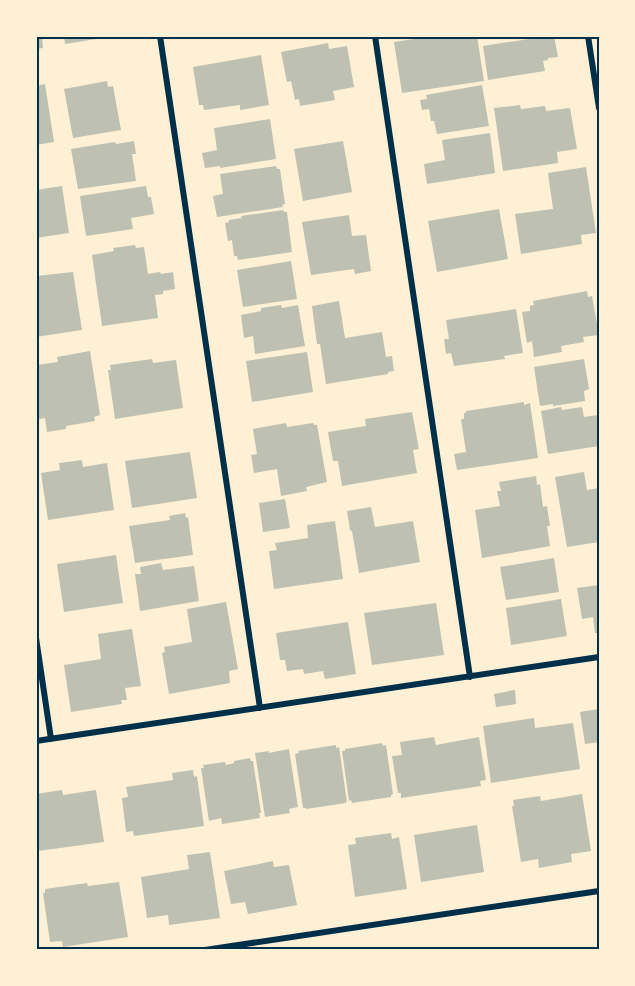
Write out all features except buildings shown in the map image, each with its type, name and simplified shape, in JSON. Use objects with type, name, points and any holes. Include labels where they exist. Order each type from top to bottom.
[{"type":"street","points":[[160,36],[260,708]]},
{"type":"street","points":[[375,36],[470,677]]},
{"type":"street","points":[[588,36],[599,108]]},
{"type":"street","points":[[36,638],[51,739]]},
{"type":"street","points":[[36,741],[599,657]]},
{"type":"street","points":[[205,950],[599,891]]}]
